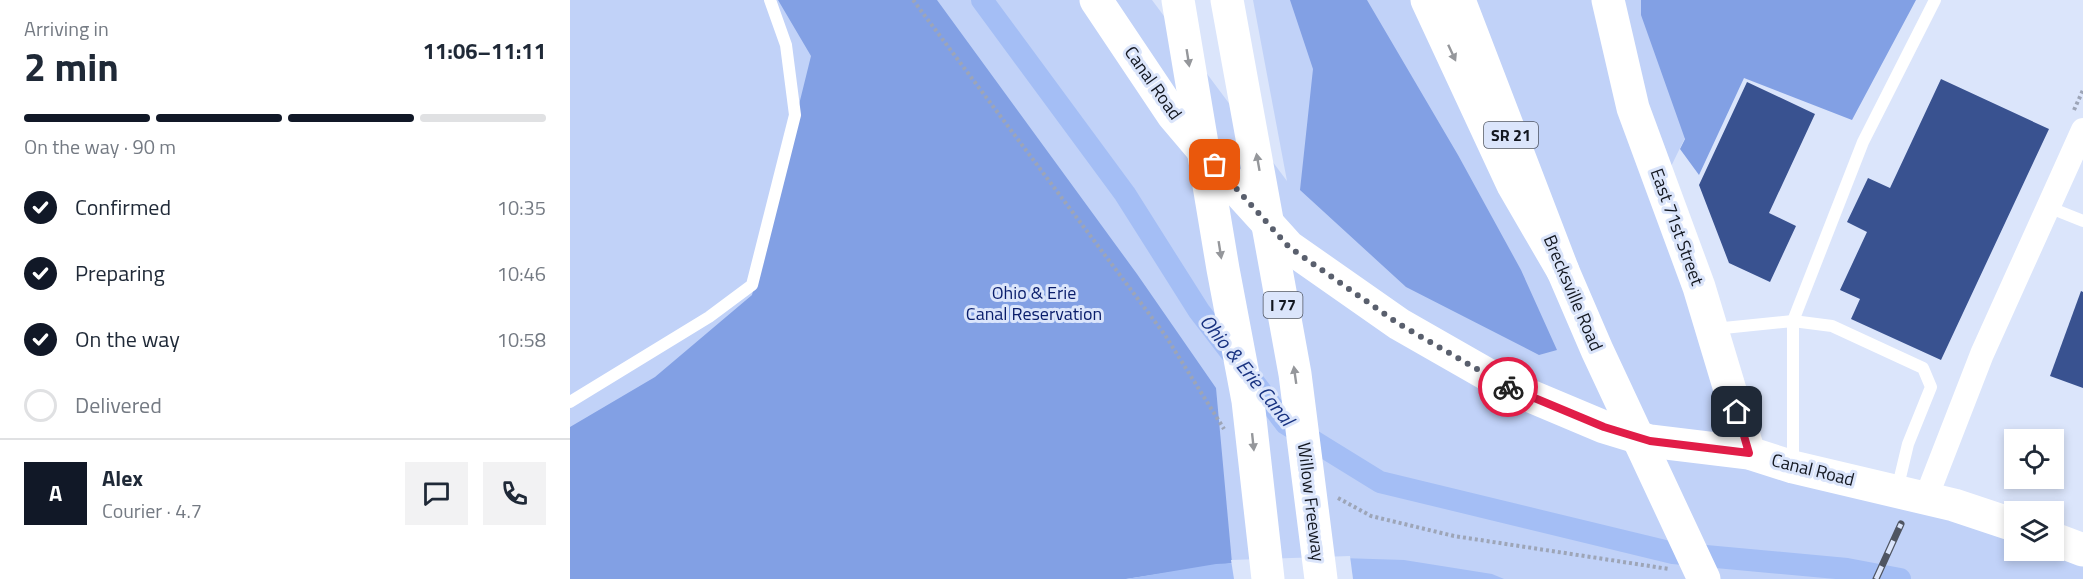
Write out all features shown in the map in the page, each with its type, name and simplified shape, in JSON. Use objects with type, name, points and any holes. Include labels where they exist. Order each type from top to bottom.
[{"type":"main road","name":"Canal Road","points":[[1096,0],[1173,115],[1289,247],[1399,324],[1511,388],[1604,427],[1650,441],[1749,453],[1793,467],[1911,495],[2004,522]]},
{"type":"main road","points":[[1178,0],[1223,269],[1248,401],[1268,579]]},
{"type":"main road","name":"Willow Freeway","points":[[1227,0],[1295,374],[1321,579]]},
{"type":"main road","points":[[1427,0],[1513,185],[1563,271]]},
{"type":"main road","name":"Brecksville Road","points":[[1459,0],[1563,271],[1597,350],[1704,579]]},
{"type":"main road","name":"East 71st Street","points":[[1608,0],[1633,108],[1713,329],[1749,453]]},
{"type":"main road","points":[[2064,543],[2083,550]]},
{"type":"street","points":[[1911,495],[1982,354],[2083,130]]},
{"type":"lane","points":[[570,402],[709,317],[752,285],[795,115],[786,45],[770,0]]},
{"type":"lane","points":[[1793,467],[1793,321],[1863,142],[1935,0]]},
{"type":"lane","points":[[2048,207],[2083,220]]},
{"type":"lane","points":[[1713,329],[1793,321],[1832,326],[1923,368],[1931,387],[1908,444],[1911,495]]},
{"type":"green space","name":"Ohio & Erie Canal Reservation","points":[[570,0],[1152,0],[1287,181],[1253,0],[1736,0],[1736,33],[1662,185],[1749,453],[2004,522],[2004,561],[2064,561],[2064,550],[2083,550],[2083,579],[1455,579],[1215,564],[1126,579],[570,579]]},
{"type":"green space","points":[[778,0],[937,0],[1137,274],[1216,388],[1232,563],[1126,579],[570,579],[570,427],[655,377],[752,295],[811,56]]},
{"type":"green space","points":[[1290,0],[1367,0],[1458,155],[1521,270],[1557,350],[1539,355],[1406,287],[1300,190],[1313,69]]},
{"type":"green space","points":[[1641,0],[1916,0],[1852,120],[1744,78],[1699,175],[1680,149],[1685,139],[1641,15]]},
{"type":"shaded area","points":[[1341,558],[1404,560],[1492,574],[1504,579],[1126,579],[1216,564]]},
{"type":"pier","points":[[1350,556],[1353,579],[1234,579],[1231,560]]},
{"type":"building","points":[[1941,79],[2049,129],[1941,360],[1851,319],[1860,299],[1840,290],[1867,232],[1847,222],[1868,178],[1890,188]]},
{"type":"building","points":[[1747,82],[1815,114],[1769,213],[1796,226],[1770,282],[1729,263],[1699,185]]},
{"type":"building","points":[[2081,291],[2083,292],[2083,388],[2050,376]]},
{"type":"waterway","name":"Ohio & Erie Canal","points":[[982,0],[1125,194],[1199,311],[1286,424],[1380,482],[1673,553],[1847,569],[1900,579]]},
{"type":"railway","points":[[1876,579],[1901,524]]},
{"type":"way so far","points":[[1215,165],[1289,247],[1399,324],[1508,387]]},
{"type":"route","points":[[1508,387],[1604,427],[1650,441],[1749,453],[1737,412]]}]
